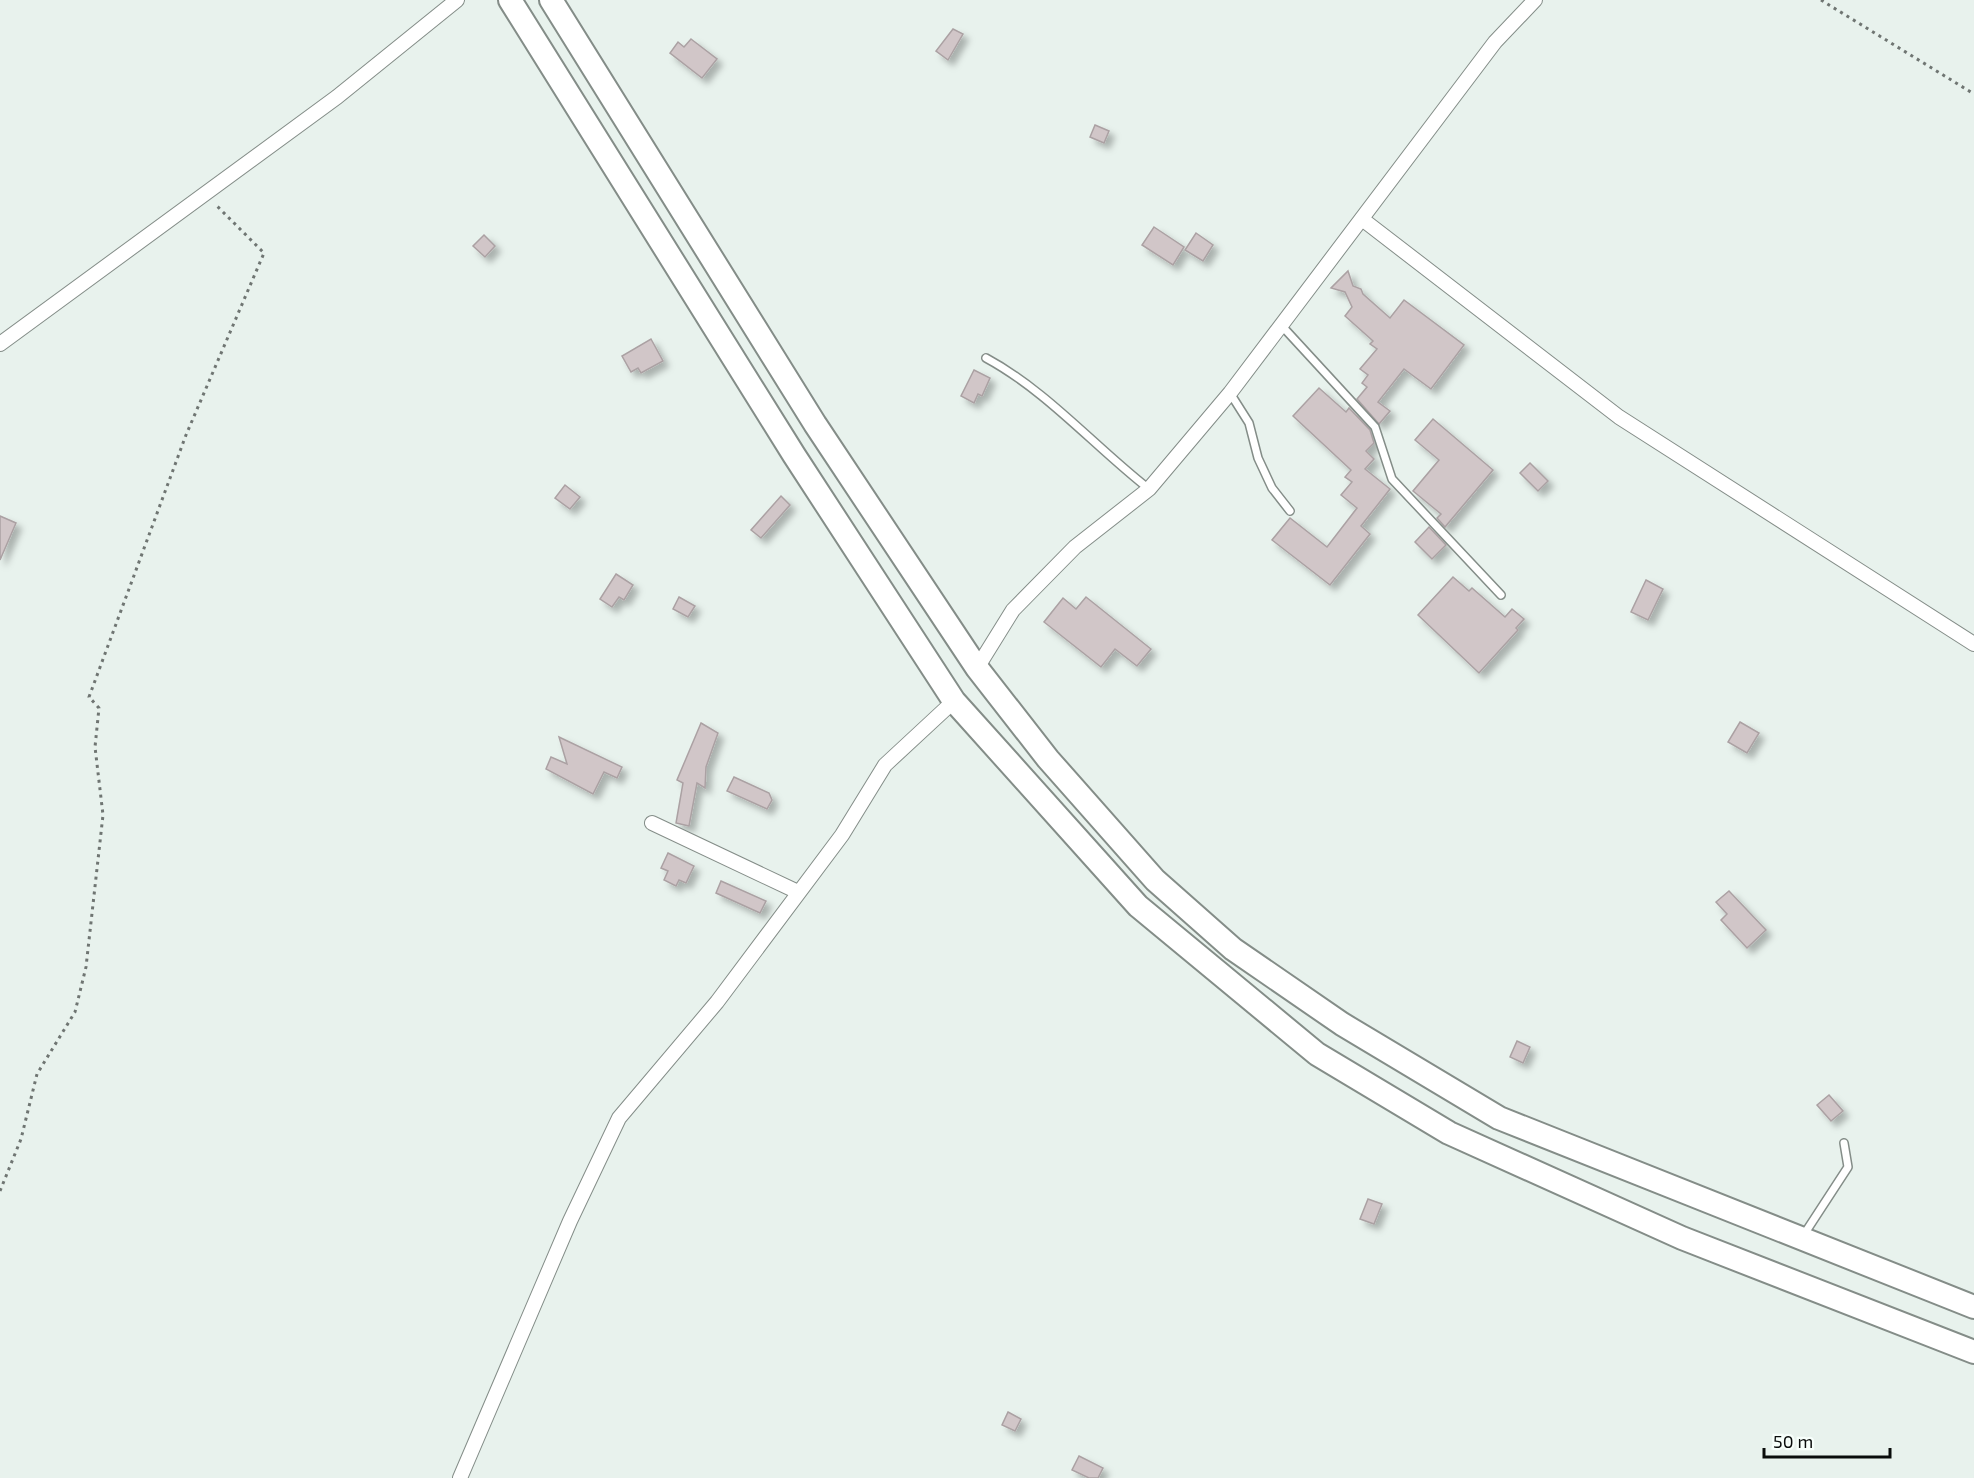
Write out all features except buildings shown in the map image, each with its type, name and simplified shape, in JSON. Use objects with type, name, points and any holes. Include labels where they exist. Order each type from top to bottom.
[{"type":"main road","points":[[510,0],[788,444],[954,701],[1138,906],[1317,1054],[1449,1133],[1683,1238],[1974,1352]]},
{"type":"main road","points":[[550,0],[816,424],[977,668],[1048,759],[1155,880],[1233,949],[1342,1024],[1499,1118],[1974,1308]]},
{"type":"street","points":[[0,344],[337,97],[457,0]]},
{"type":"street","points":[[977,668],[1013,610],[1075,547],[1149,489],[1230,393],[1495,42],[1535,0]]},
{"type":"street","points":[[1362,219],[1619,417],[1974,644]]},
{"type":"street","points":[[460,1478],[570,1221],[619,1118],[717,1002],[842,835],[885,765],[954,701]]},
{"type":"street","points":[[652,823],[798,892]]},
{"type":"lane","points":[[1282,326],[1375,427],[1392,479],[1502,595]]},
{"type":"lane","points":[[986,357],[1011,371],[1107,456],[1149,489]]},
{"type":"lane","points":[[1230,393],[1249,423],[1258,458],[1272,488],[1290,512]]},
{"type":"lane","points":[[1802,1238],[1848,1167],[1844,1143]]},
{"type":"path","points":[[1821,0],[1974,94]]},
{"type":"path","points":[[0,1191],[21,1139],[37,1074],[75,1012],[86,966],[103,815],[95,747],[99,708],[89,697],[186,435],[264,253],[205,194]]}]
